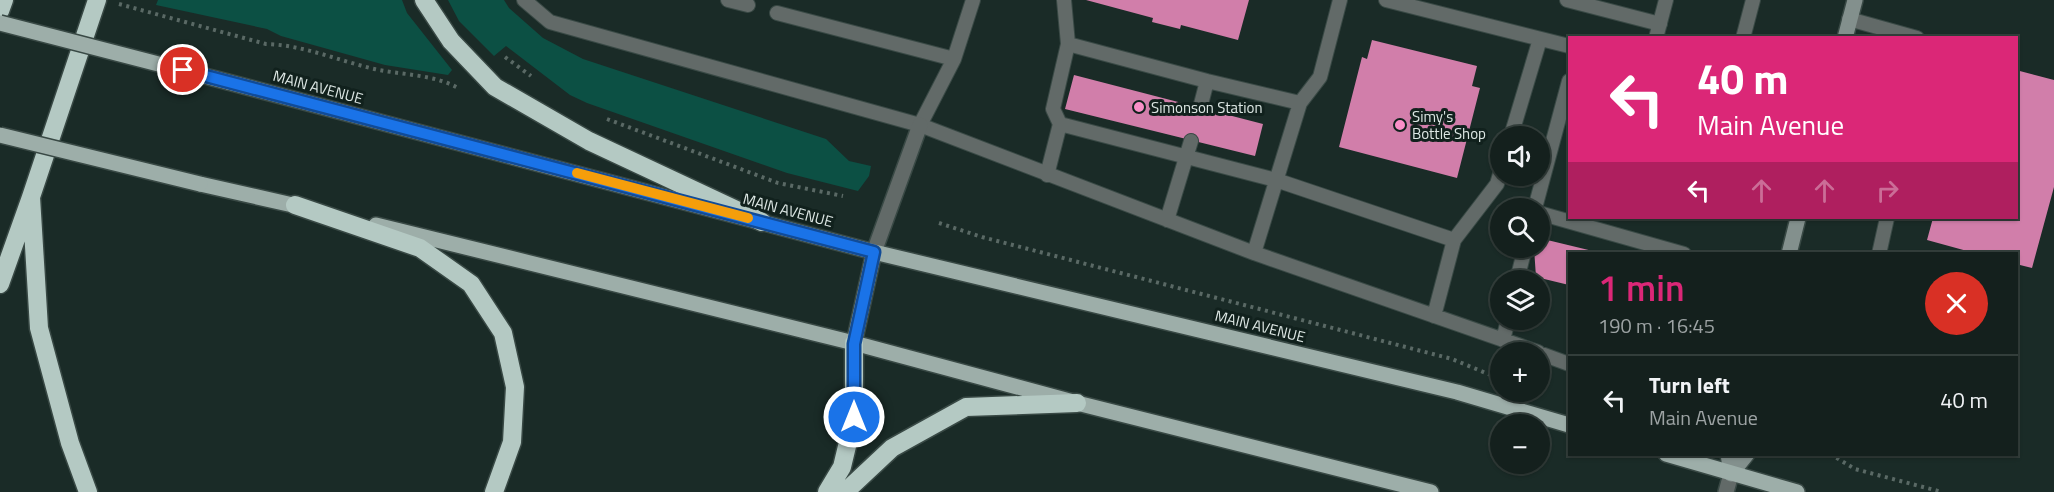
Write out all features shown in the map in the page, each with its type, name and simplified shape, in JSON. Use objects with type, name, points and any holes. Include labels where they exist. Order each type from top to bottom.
[{"type":"highway","points":[[0,11],[4,0]]},
{"type":"highway","points":[[423,0],[451,40],[495,87],[589,141],[762,222]]},
{"type":"highway","points":[[0,284],[105,1]]},
{"type":"highway","points":[[31,198],[39,328],[70,443],[88,492]]},
{"type":"highway","points":[[295,205],[420,248],[471,284],[503,333],[515,387],[512,442],[494,492]]},
{"type":"highway","points":[[826,492],[842,467],[854,417],[854,344]]},
{"type":"highway","points":[[845,492],[892,448],[966,408],[1077,403]]},
{"type":"main road","name":"MAIN AVENUE","points":[[0,23],[874,252],[1457,392],[1568,425]]},
{"type":"main road","points":[[0,135],[295,205],[854,344],[1431,492]]},
{"type":"main road","points":[[854,344],[874,252]]},
{"type":"main road","points":[[1672,456],[1797,492]]},
{"type":"street","points":[[1846,36],[1855,0]]},
{"type":"street","points":[[874,252],[920,125]]},
{"type":"street","points":[[1790,252],[1798,219]]},
{"type":"street","points":[[1728,456],[1731,474]]},
{"type":"street","points":[[1726,492],[1731,474],[1745,456]]},
{"type":"lane","points":[[524,0],[550,22],[920,125],[1254,253],[1508,342]]},
{"type":"lane","points":[[728,0],[748,5]]},
{"type":"lane","points":[[920,125],[954,59],[973,0]]},
{"type":"lane","points":[[1047,175],[1060,124],[1053,109],[1068,44],[1064,0]]},
{"type":"lane","points":[[1254,253],[1300,103],[1320,77],[1340,0]]},
{"type":"lane","points":[[1386,0],[1568,46]]},
{"type":"lane","points":[[1569,0],[1658,31],[1666,0]]},
{"type":"lane","points":[[1744,36],[1753,0]]},
{"type":"lane","points":[[777,13],[954,59]]},
{"type":"lane","points":[[1850,19],[1910,36]]},
{"type":"lane","points":[[1514,126],[1540,39]]},
{"type":"lane","points":[[1068,44],[1300,103]]},
{"type":"lane","points":[[1200,108],[1207,81]]},
{"type":"lane","points":[[1538,198],[1568,85]]},
{"type":"lane","points":[[1060,124],[1276,180],[1454,240]]},
{"type":"lane","points":[[1167,220],[1191,141]]},
{"type":"lane","points":[[1434,316],[1454,240],[1495,186]]},
{"type":"lane","points":[[1550,216],[1677,252]]},
{"type":"lane","points":[[1879,252],[1887,219]]},
{"type":"lane","points":[[1627,252],[1629,238]]},
{"type":"lane","points":[[1503,340],[1506,330]]},
{"type":"lane","points":[[1550,357],[1568,364]]},
{"type":"path","points":[[105,1],[266,44],[288,44],[378,70],[447,81],[468,94]]},
{"type":"path","points":[[505,57],[538,82]]},
{"type":"path","points":[[606,119],[778,183],[843,196]]},
{"type":"path","points":[[939,223],[993,240],[1452,359],[1490,374]]},
{"type":"path","points":[[1833,456],[1855,469],[1942,492]]},
{"type":"green space","points":[[158,0],[402,0],[407,13],[452,70],[448,75],[385,65],[281,36],[267,29],[156,5]]},
{"type":"green space","points":[[448,0],[504,0],[509,8],[543,38],[583,59],[826,139],[849,161],[871,166],[869,176],[858,191],[787,173],[587,103],[570,95],[506,46],[494,56],[459,21]]},
{"type":"building","points":[[1086,0],[1249,0],[1238,40],[1181,25],[1180,29],[1152,22],[1153,18]]},
{"type":"building","points":[[1372,40],[1477,66],[1472,86],[1480,88],[1457,178],[1339,147],[1362,57],[1367,59]]},
{"type":"building","points":[[2018,71],[2054,80],[2054,187],[2032,268],[2018,264],[2018,252],[1971,252],[1927,240],[1933,219],[2018,219]]},
{"type":"building","points":[[1074,75],[1263,124],[1255,156],[1065,109]]},
{"type":"building","points":[[1550,241],[1597,252],[1568,252],[1568,285],[1550,280],[1550,270],[1536,270],[1535,258],[1550,258]]},
{"type":"slow traffic","points":[[577,173],[748,218]]},
{"type":"place","name":"Simonson Station","points":[[1139,107]]},
{"type":"place","name":"Simy's Bottle Shop","points":[[1400,125]]},
{"type":"route","points":[[183,70],[874,252],[854,344],[854,417]]}]
